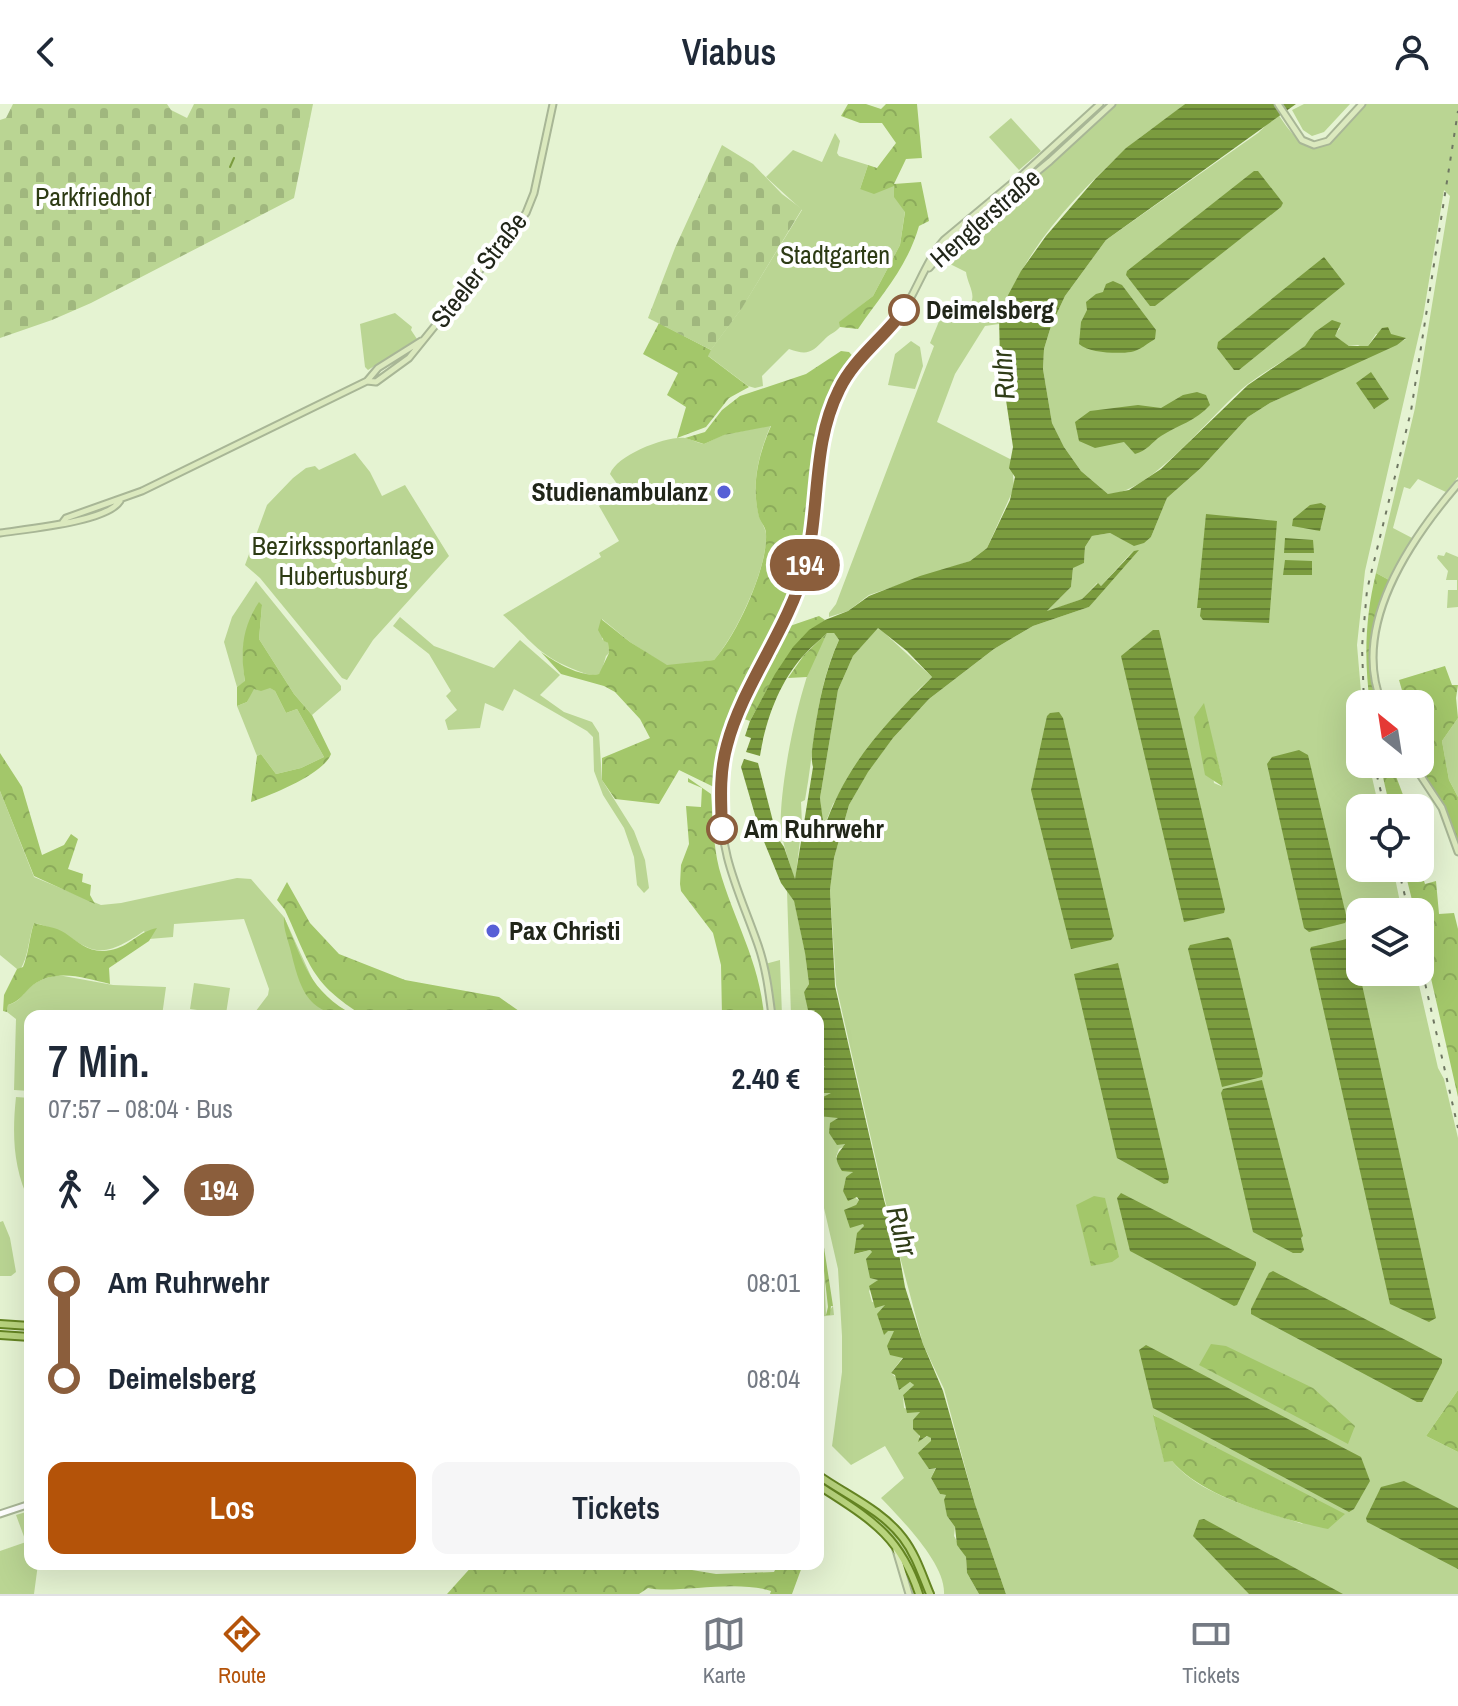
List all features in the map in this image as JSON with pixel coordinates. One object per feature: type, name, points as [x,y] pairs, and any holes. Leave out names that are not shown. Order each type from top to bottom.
[{"type":"main road","name":"Steeler Straße","points":[[367,381],[376,382],[396,370],[417,350],[526,213],[534,193],[553,104]]},
{"type":"main road","name":"Henglerstraße","points":[[926,272],[934,252],[944,240],[1018,179],[1100,104]]},
{"type":"main road","name":"Henglerstraße","points":[[926,272],[950,244],[1050,161],[1112,104]]},
{"type":"main road","points":[[1278,104],[1307,143],[1323,144],[1362,104]]},
{"type":"main road","points":[[771,1010],[764,965],[732,880],[723,846],[722,765],[732,729],[780,630],[804,568],[820,452],[835,399],[861,357],[893,326],[926,272]]},
{"type":"main road","name":"Steeler Straße","points":[[0,533],[68,523],[115,507],[120,501],[367,381],[378,368],[422,341]]},
{"type":"main road","points":[[1377,690],[1376,631],[1383,599],[1432,514],[1458,484]]},
{"type":"main road","points":[[1423,778],[1438,800],[1458,852]]},
{"type":"main road","points":[[0,1324],[24,1326]]},
{"type":"main road","points":[[0,1335],[24,1337]]},
{"type":"main road","points":[[824,1482],[875,1522],[893,1542],[913,1574],[919,1594]]},
{"type":"main road","points":[[824,1487],[870,1508],[901,1535],[912,1551],[930,1594]]},
{"type":"main road","points":[[893,1542],[909,1594]]},
{"type":"street","points":[[0,1514],[24,1506]]},
{"type":"green space","name":"Parkfriedhof","points":[[13,104],[167,104],[171,110],[187,118],[194,104],[313,104],[294,198],[91,303],[0,338],[0,120],[6,118]]},
{"type":"green space","points":[[848,104],[866,104],[881,109],[886,104],[917,104],[922,158],[906,159],[894,184],[921,182],[929,221],[919,226],[908,255],[858,329],[840,327],[839,322],[873,296],[900,245],[905,212],[894,197],[894,186],[874,194],[860,189],[868,165],[877,168],[896,143],[882,123],[860,123],[841,116]]},
{"type":"green space","points":[[1116,104],[1185,104],[1126,149],[1050,229],[1020,275],[999,324],[985,326],[955,374],[937,422],[1012,460],[1014,488],[987,548],[970,561],[869,595],[848,611],[829,617],[934,346],[930,343],[945,307],[965,309],[972,301],[966,272],[938,258]]},
{"type":"green space","points":[[1304,104],[1350,104],[1324,132],[1312,136],[1303,130],[1292,110]]},
{"type":"green space","points":[[1365,104],[1458,104],[1458,477],[1446,492],[1418,479],[1410,489],[1404,487],[1393,528],[1414,539],[1389,580],[1376,573],[1415,408],[1450,196],[1444,190],[1423,317],[1365,571],[1357,645],[1361,690],[1346,690],[1346,778],[1372,778],[1376,794],[1346,794],[1346,882],[1396,882],[1399,898],[1346,898],[1346,986],[1419,986],[1458,1138],[1458,1390],[1426,1436],[1458,1452],[1458,1594],[1006,1594],[975,1504],[944,1389],[923,1344],[885,1200],[836,985],[830,890],[834,858],[849,805],[868,771],[929,699],[994,649],[1033,626],[1089,607],[1133,551],[1101,586],[1097,583],[1082,599],[1046,612],[1071,587],[1073,567],[1084,563],[1085,547],[1092,536],[1110,533],[1134,545],[1151,537],[1167,498],[1202,467],[1248,417],[1270,403],[1406,339],[1376,334],[1363,348],[1349,346],[1334,336],[1340,328],[1318,332],[1300,350],[1248,384],[1162,467],[1125,490],[1108,494],[1081,471],[1052,423],[1043,369],[1044,349],[1065,296],[1106,240],[1258,133],[1278,114],[1303,143],[1313,147],[1332,140]],"holes":[[[1203,704],[1223,782],[1221,786],[1214,783]],[[1154,1415],[1303,1524],[1215,1493],[1198,1484],[1172,1461],[1164,1461]]]},
{"type":"green space","points":[[1011,118],[1041,151],[1019,170],[989,137]]},
{"type":"green space","name":"Stadtgarten","points":[[835,133],[840,141],[839,156],[868,165],[860,189],[894,185],[905,211],[900,245],[873,296],[840,322],[838,329],[809,352],[789,349],[762,376],[763,386],[748,386],[707,355],[741,309],[802,210],[766,177],[793,150],[822,162]]},
{"type":"green space","points":[[722,145],[753,164],[782,194],[802,209],[742,308],[711,350],[648,318],[675,248]]},
{"type":"green space","points":[[395,313],[412,327],[417,339],[368,370],[365,367],[360,324]]},
{"type":"green space","points":[[659,323],[711,350],[708,356],[749,387],[729,398],[706,427],[677,438],[686,407],[667,395],[678,373],[643,354]]},
{"type":"green space","points":[[911,341],[920,347],[923,366],[915,389],[888,385],[895,354]]},
{"type":"green space","points":[[841,351],[849,352],[857,361],[832,408],[820,459],[805,565],[781,629],[819,616],[825,620],[791,653],[750,721],[738,717],[775,641],[731,729],[720,790],[679,770],[659,804],[615,799],[602,780],[602,758],[650,738],[640,719],[615,692],[561,674],[541,652],[576,671],[599,674],[609,653],[608,643],[598,630],[601,619],[667,665],[714,660],[741,618],[762,564],[766,534],[759,517],[756,482],[759,460],[771,426],[724,435],[704,444],[685,438],[705,432],[722,410],[740,396],[806,374]]},
{"type":"green space","points":[[771,425],[759,459],[756,481],[759,516],[766,534],[762,564],[741,618],[714,660],[667,666],[602,619],[602,639],[608,643],[609,653],[601,673],[590,675],[544,654],[503,615],[601,557],[599,553],[619,541],[599,506],[620,488],[610,474],[622,460],[666,440],[685,438],[704,444],[723,435]]},
{"type":"green space","name":"Bezirkssportanlage Hubertusburg","points":[[355,453],[370,472],[382,496],[405,485],[449,556],[373,640],[347,680],[342,678],[260,578],[245,565],[267,505],[293,478],[306,468],[315,466],[319,470]]},
{"type":"green space","points":[[1446,552],[1458,557],[1458,607],[1447,608],[1448,590],[1457,590],[1457,580],[1446,580],[1448,571],[1437,558]]},
{"type":"green space","points":[[1376,573],[1389,580],[1378,609],[1373,641],[1376,690],[1369,690],[1367,671],[1370,606]]},
{"type":"green space","points":[[256,581],[341,686],[341,690],[312,715],[294,694],[259,639],[262,605],[244,641],[245,682],[237,687],[224,642],[232,617]]},
{"type":"green space","points":[[259,602],[262,605],[259,639],[294,694],[312,715],[331,754],[308,776],[251,802],[257,756],[261,754],[276,774],[301,768],[324,757],[297,709],[286,713],[275,691],[270,688],[261,691],[254,689],[247,702],[237,706],[237,687],[245,681],[243,650],[246,630]]},
{"type":"green space","points":[[400,617],[434,646],[494,668],[520,640],[560,675],[540,695],[564,712],[592,722],[599,733],[602,780],[634,831],[645,860],[649,888],[644,893],[637,885],[634,857],[624,828],[603,795],[594,771],[593,737],[514,689],[503,711],[485,703],[480,728],[448,730],[445,720],[457,710],[446,696],[451,691],[429,654],[393,626]]},
{"type":"green space","points":[[878,627],[932,677],[918,690],[833,804],[823,829],[820,798],[838,690],[853,656]]},
{"type":"green space","points":[[827,633],[834,633],[839,640],[825,679],[805,800],[801,802],[802,824],[795,882],[781,829],[783,786],[801,698],[809,671]]},
{"type":"green space","points":[[827,633],[807,677],[788,678],[804,655]]},
{"type":"green space","points":[[1445,666],[1452,685],[1458,685],[1458,718],[1442,741],[1449,780],[1458,797],[1458,850],[1446,816],[1423,778],[1434,778],[1434,690],[1402,690],[1399,680]]},
{"type":"green space","points":[[269,687],[275,691],[286,713],[297,709],[324,757],[301,768],[276,774],[261,754],[257,756],[237,706],[247,702],[253,689]]},
{"type":"green space","points":[[1204,703],[1222,786],[1205,775],[1194,717]]},
{"type":"green space","points":[[1458,718],[1458,797],[1449,780],[1442,741]]},
{"type":"green space","points":[[0,753],[22,787],[42,855],[64,845],[71,834],[78,839],[68,869],[83,874],[82,882],[91,885],[90,895],[95,904],[34,876],[0,791]]},
{"type":"green space","points":[[688,778],[711,794],[719,868],[752,959],[763,1010],[722,1010],[721,965],[713,933],[681,891],[681,865],[689,844],[686,806],[701,807],[702,788],[688,782]]},
{"type":"green space","points":[[1383,778],[1397,778],[1403,794],[1387,794]]},
{"type":"green space","points":[[0,791],[34,877],[101,905],[237,878],[251,879],[284,917],[315,985],[330,1002],[345,1010],[257,1010],[269,989],[244,919],[174,924],[173,937],[149,939],[144,931],[124,943],[97,950],[34,923],[20,970],[0,955]]},
{"type":"green space","points":[[1436,881],[1439,914],[1454,913],[1458,929],[1458,1097],[1433,986],[1434,898],[1412,898],[1408,882],[1425,884]]},
{"type":"green space","points":[[287,882],[310,923],[339,954],[405,980],[499,997],[517,1010],[355,1010],[332,993],[314,971],[285,910],[277,900]]},
{"type":"green space","points":[[787,891],[794,900],[805,952],[809,984],[804,992],[815,1010],[791,1010]]},
{"type":"green space","points":[[284,917],[309,974],[327,996],[345,1010],[324,1010],[308,997],[297,976]]},
{"type":"green space","points":[[34,923],[61,931],[91,949],[104,951],[129,943],[157,928],[149,941],[109,968],[110,984],[81,977],[52,977],[33,985],[8,1005],[7,1012],[3,1011],[4,995],[17,969],[23,967]]},
{"type":"green space","points":[[780,960],[782,1010],[771,1010],[765,964]]},
{"type":"green space","points":[[58,975],[113,985],[166,987],[163,1010],[24,1010],[24,1091],[14,1090],[16,1019],[7,1012],[8,1005],[46,978]]},
{"type":"green space","points":[[194,983],[230,988],[227,1010],[190,1009]]},
{"type":"green space","points":[[832,1092],[845,1146],[839,1149],[836,1157],[853,1173],[846,1177],[843,1191],[859,1200],[856,1205],[864,1226],[855,1254],[872,1252],[878,1280],[869,1291],[872,1302],[885,1305],[888,1331],[894,1330],[903,1357],[891,1373],[905,1385],[910,1382],[914,1385],[903,1395],[904,1408],[920,1411],[919,1441],[928,1436],[931,1438],[936,1467],[931,1478],[940,1494],[946,1495],[947,1516],[955,1527],[954,1536],[966,1557],[967,1573],[979,1594],[944,1594],[943,1582],[930,1556],[881,1498],[904,1478],[885,1446],[851,1465],[832,1446],[842,1372],[838,1269],[824,1208],[824,1093]]},
{"type":"green space","points":[[16,1097],[24,1098],[24,1190],[15,1151]]},
{"type":"green space","points":[[1094,1196],[1105,1198],[1119,1257],[1112,1262],[1091,1266],[1076,1205]]},
{"type":"green space","points":[[3,1221],[10,1238],[16,1272],[11,1276],[0,1276],[0,1222]]},
{"type":"green space","points":[[824,1247],[833,1306],[830,1315],[826,1315]]},
{"type":"green space","points":[[824,1271],[826,1315],[833,1306],[834,1315],[824,1316]]},
{"type":"green space","points":[[1211,1344],[1226,1346],[1313,1388],[1355,1426],[1348,1444],[1199,1365]]},
{"type":"green space","points":[[1458,1390],[1458,1452],[1426,1436]]},
{"type":"green space","points":[[1153,1415],[1345,1514],[1328,1529],[1267,1513],[1203,1486],[1172,1461],[1164,1462]]},
{"type":"green space","points":[[824,1485],[894,1530],[911,1553],[928,1594],[921,1594],[899,1544],[876,1520]]},
{"type":"green space","points":[[24,1513],[24,1537],[16,1515]]},
{"type":"green space","points":[[24,1543],[24,1570],[37,1570],[34,1594],[0,1594],[0,1551]]},
{"type":"green space","points":[[469,1570],[692,1570],[716,1574],[801,1570],[792,1594],[770,1594],[771,1591],[756,1588],[723,1586],[648,1588],[639,1594],[447,1594]]},
{"type":"water","name":"Ruhr","points":[[1185,104],[1296,104],[1106,240],[1065,296],[1044,349],[1043,369],[1052,423],[1081,471],[1108,494],[1129,490],[1161,469],[1248,385],[1305,346],[1315,332],[1332,320],[1341,323],[1335,336],[1349,346],[1368,346],[1382,328],[1388,327],[1391,334],[1406,338],[1397,345],[1270,403],[1248,417],[1202,467],[1167,498],[1151,537],[1144,543],[1134,546],[1110,533],[1092,536],[1085,547],[1084,563],[1073,568],[1071,587],[1047,611],[1082,599],[1098,583],[1101,586],[1134,551],[1139,550],[1089,607],[1033,626],[994,649],[929,699],[893,738],[849,805],[834,858],[830,890],[835,986],[905,1287],[923,1344],[943,1391],[975,1504],[1006,1594],[979,1594],[967,1573],[966,1557],[957,1545],[955,1527],[947,1516],[946,1495],[940,1494],[931,1478],[936,1468],[929,1469],[918,1453],[931,1438],[927,1436],[918,1442],[920,1436],[913,1429],[913,1420],[920,1412],[907,1413],[903,1395],[914,1385],[910,1382],[899,1390],[895,1375],[891,1373],[903,1358],[890,1355],[887,1346],[894,1331],[884,1335],[877,1314],[885,1305],[875,1308],[869,1286],[878,1280],[870,1278],[866,1259],[872,1252],[854,1254],[857,1233],[864,1226],[850,1228],[844,1210],[856,1205],[859,1200],[857,1197],[848,1201],[843,1191],[846,1177],[853,1172],[842,1171],[837,1158],[845,1144],[837,1145],[829,1133],[830,1123],[838,1118],[824,1117],[824,1096],[831,1093],[824,1093],[824,1010],[808,1010],[804,992],[809,984],[794,901],[781,883],[760,832],[741,767],[744,759],[758,763],[777,837],[784,847],[795,879],[813,767],[818,710],[839,640],[834,633],[827,633],[809,649],[787,677],[765,730],[760,756],[746,752],[751,738],[745,736],[750,721],[775,674],[809,630],[848,611],[869,596],[970,561],[987,548],[1010,500],[1015,477],[1009,468],[1013,447],[1000,360],[999,316],[1021,271],[1046,236],[1126,148]],"holes":[[[878,628],[907,651],[932,677],[883,729],[855,765],[824,829],[820,798],[838,690],[853,656]]]},
{"type":"water","points":[[1254,171],[1258,171],[1283,203],[1281,207],[1155,306],[1150,306],[1126,275],[1127,271]]},
{"type":"water","points":[[1324,257],[1345,284],[1239,370],[1234,370],[1217,348],[1218,342]]},
{"type":"water","points":[[1113,281],[1122,285],[1156,330],[1155,339],[1140,349],[1104,352],[1079,344],[1086,302],[1103,292],[1106,284]]},
{"type":"water","points":[[1371,372],[1389,399],[1374,409],[1356,383]]},
{"type":"water","points":[[1197,392],[1206,395],[1210,405],[1139,453],[1135,454],[1124,442],[1095,448],[1079,441],[1075,422],[1090,411],[1138,405],[1161,408],[1183,395]]},
{"type":"water","points":[[1321,503],[1326,506],[1320,531],[1292,526],[1293,519],[1310,505]]},
{"type":"water","points":[[1206,514],[1277,521],[1269,623],[1203,620],[1200,616],[1201,608],[1197,608]]},
{"type":"water","points":[[1285,538],[1313,540],[1314,553],[1284,553]]},
{"type":"water","points":[[1285,560],[1312,561],[1312,575],[1283,575]]},
{"type":"water","points":[[1153,630],[1159,630],[1225,909],[1224,913],[1184,922],[1121,656]]},
{"type":"water","points":[[1059,712],[1063,718],[1114,936],[1111,940],[1071,949],[1031,790],[1047,716]]},
{"type":"water","points":[[1299,750],[1308,755],[1346,915],[1345,923],[1309,932],[1304,928],[1267,764],[1272,757]]},
{"type":"water","points":[[1228,937],[1263,1073],[1262,1077],[1222,1087],[1188,949],[1190,945]]},
{"type":"water","points":[[1346,939],[1346,986],[1362,986],[1436,1318],[1429,1322],[1390,1304],[1311,947]]},
{"type":"water","points":[[1118,963],[1169,1177],[1168,1183],[1164,1184],[1117,1158],[1074,974]]},
{"type":"water","points":[[1262,1080],[1303,1236],[1304,1250],[1301,1253],[1293,1253],[1253,1232],[1221,1093],[1223,1089]]},
{"type":"water","points":[[1121,1193],[1256,1262],[1237,1305],[1130,1251],[1117,1198]]},
{"type":"water","points":[[1273,1271],[1442,1359],[1422,1402],[1251,1314],[1269,1273]]},
{"type":"water","points":[[1146,1345],[1361,1457],[1370,1481],[1354,1509],[1349,1512],[1153,1408],[1139,1350]]},
{"type":"water","points":[[1404,1481],[1458,1508],[1458,1569],[1367,1522],[1366,1518],[1381,1487]]},
{"type":"water","points":[[1204,1519],[1343,1594],[1249,1594],[1193,1536],[1199,1520]]},
{"type":"waterway","points":[[230,167],[234,158]]},
{"type":"railway","points":[[1364,690],[1362,647],[1367,590],[1411,411],[1458,111]]},
{"type":"railway","points":[[1378,778],[1382,794]]},
{"type":"railway","points":[[1402,882],[1406,898]]},
{"type":"railway","points":[[1426,986],[1458,1128]]},
{"type":"bus line","name":"194","points":[[722,829],[720,790],[727,744],[798,589],[809,548],[820,452],[831,409],[848,374],[904,310]]},
{"type":"place","name":"Deimelsberg","points":[[904,310]]},
{"type":"place","name":"Studienambulanz","points":[[724,492]]},
{"type":"place","name":"Am Ruhrwehr","points":[[722,829]]},
{"type":"place","name":"Pax Christi","points":[[493,931]]}]
